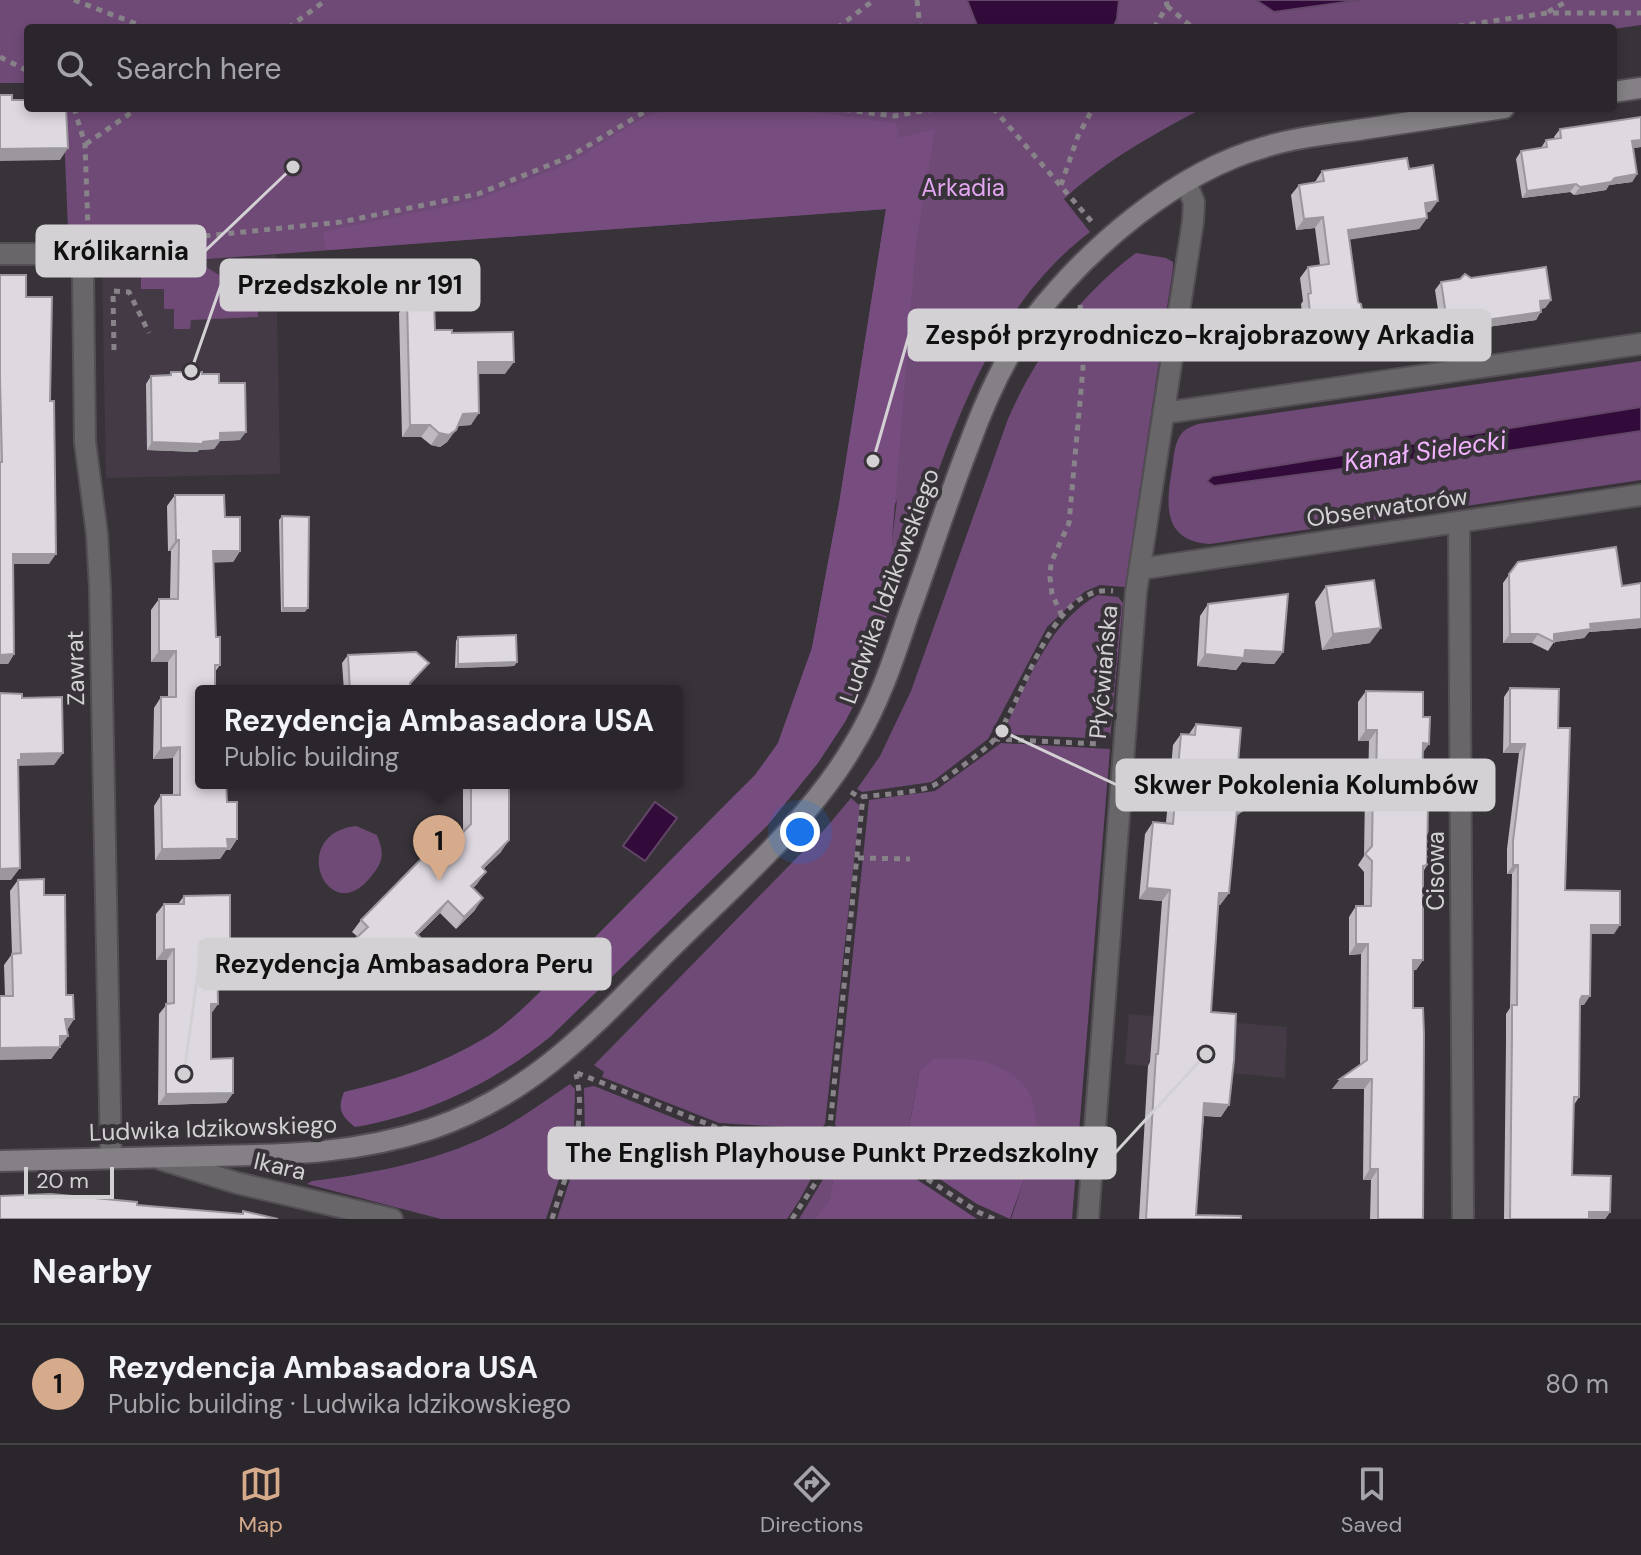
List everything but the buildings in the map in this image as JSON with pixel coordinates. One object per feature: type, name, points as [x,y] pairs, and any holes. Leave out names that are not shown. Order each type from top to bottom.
[{"type":"street","points":[[1617,91],[1641,88]]},
{"type":"street","name":"Ludwika Idzikowskiego","points":[[0,1161],[313,1154],[365,1147],[446,1124],[539,1073],[582,1038],[800,818],[855,745],[885,685],[969,444],[1006,361],[1032,321],[1107,239],[1186,183],[1229,160],[1263,147],[1477,112]]},
{"type":"street","name":"Płyćwiańska","points":[[1088,1219],[1122,744],[1140,569],[1193,221],[1194,202],[1186,183]]},
{"type":"street","name":"Zawrat","points":[[0,254],[68,254],[77,257],[83,277],[85,442],[97,534],[100,588],[111,1158]]},
{"type":"street","points":[[1164,413],[1641,344]]},
{"type":"street","name":"Obserwatorów","points":[[1140,569],[1641,495]]},
{"type":"street","name":"Cisowa","points":[[1459,522],[1463,1219]]},
{"type":"street","name":"Ikara","points":[[157,1158],[237,1183],[392,1219]]},
{"type":"path","points":[[74,0],[137,24]]},
{"type":"path","points":[[293,24],[326,0]]},
{"type":"path","points":[[842,24],[874,0]]},
{"type":"path","points":[[917,0],[920,24]]},
{"type":"path","points":[[1547,13],[1569,0]]},
{"type":"path","points":[[1156,24],[1166,3],[1189,24]]},
{"type":"path","points":[[1473,24],[1547,13],[1641,13]]},
{"type":"path","points":[[0,57],[24,69]]},
{"type":"path","points":[[75,112],[85,144],[88,229]]},
{"type":"path","points":[[85,144],[132,112]]},
{"type":"path","points":[[97,247],[341,222],[478,194],[569,157],[644,112]]},
{"type":"path","points":[[864,112],[894,116],[916,112]]},
{"type":"path","points":[[997,112],[1096,226]]},
{"type":"path","points":[[1061,185],[1078,136],[1091,112]]},
{"type":"path","points":[[114,350],[113,291],[129,292],[149,333]]},
{"type":"path","points":[[1062,616],[1052,594],[1050,577],[1051,563],[1069,523],[1083,368],[1080,298]]},
{"type":"path","points":[[854,794],[863,796],[933,786],[994,739],[1053,627],[1062,616],[1094,592],[1100,589],[1114,591]]},
{"type":"path","points":[[994,739],[1110,744]]},
{"type":"path","points":[[792,1219],[818,1179],[829,1136],[863,796]]},
{"type":"path","points":[[858,858],[910,859]]},
{"type":"path","points":[[552,1219],[580,1132],[580,1088],[576,1073],[718,1128],[829,1136],[871,1143],[978,1212],[994,1219]]},
{"type":"shaded area","points":[[659,112],[812,112],[896,123],[899,138],[935,129],[916,242],[892,540],[899,583],[858,697],[845,722],[818,763],[767,826],[550,1037],[528,1054],[458,1095],[408,1114],[355,1127],[342,1112],[344,1092],[434,1064],[485,1038],[508,1021],[755,775],[778,743],[812,648],[839,504],[886,209],[326,250],[323,232],[477,200],[570,163],[645,117]]},
{"type":"shaded area","points":[[276,255],[280,474],[106,478],[102,267]]},
{"type":"shaded area","points":[[1129,1014],[1287,1027],[1285,1078],[1125,1064]]},
{"type":"shaded area","points":[[935,1058],[985,1062],[1011,1074],[1027,1089],[1034,1108],[1036,1128],[1026,1174],[1010,1219],[977,1204],[904,1155],[919,1072]]},
{"type":"shaded area","points":[[840,1146],[872,1150],[977,1219],[815,1219],[829,1201]]},
{"type":"green space","points":[[0,0],[1641,0],[1641,25],[1617,28],[1617,24],[24,24],[24,83],[0,83]]},
{"type":"green space","name":"Arkadia","points":[[63,112],[1196,112],[1113,160],[1064,199],[1090,232],[1052,266],[1020,305],[993,348],[950,440],[899,583],[892,540],[897,500],[778,743],[812,648],[839,504],[886,209],[102,267],[98,229],[68,230]]},
{"type":"green space","points":[[1136,253],[1166,258],[1173,262],[1173,268],[1125,587],[1100,585],[1084,592],[1047,627],[988,739],[932,782],[862,792],[857,789],[880,756],[911,691],[1019,395],[1046,349],[1078,307]]},
{"type":"green space","points":[[203,265],[227,280],[243,280],[257,273],[258,317],[191,320],[190,329],[174,329],[174,309],[164,309],[164,289],[141,289],[141,272],[172,274]]},
{"type":"green space","points":[[1641,361],[1641,480],[1210,544],[1183,536],[1171,518],[1169,495],[1176,445],[1184,431],[1198,424]]},
{"type":"green space","points":[[1098,595],[1118,597],[1123,603],[1110,739],[1002,734],[1052,638],[1065,621]]},
{"type":"green space","points":[[1001,743],[1110,749],[1072,1219],[1011,1219],[1037,1139],[919,1072],[904,1155],[873,1134],[840,1130],[835,1125],[869,800],[935,791]]},
{"type":"green space","points":[[851,798],[860,806],[825,1124],[821,1129],[719,1123],[602,1077],[604,1072],[594,1065],[825,829]]},
{"type":"green space","points":[[356,826],[377,835],[381,858],[369,879],[354,891],[340,893],[328,886],[321,874],[319,859],[323,845],[335,833]]},
{"type":"green space","points":[[570,1084],[575,1089],[574,1133],[546,1219],[441,1219],[307,1184],[410,1164],[457,1149],[503,1128]]},
{"type":"green space","points":[[594,1086],[714,1134],[820,1141],[823,1145],[817,1165],[787,1219],[557,1219],[585,1134],[584,1088]]},
{"type":"green space","points":[[840,1142],[868,1144],[872,1150],[840,1146],[829,1202],[815,1219],[799,1219],[822,1181],[834,1147]]},
{"type":"water","points":[[967,0],[1119,0],[1115,24],[976,24]]},
{"type":"water","points":[[1256,0],[1360,0],[1274,12]]},
{"type":"water","name":"Kanał Sielecki","points":[[1641,407],[1641,431],[1475,456],[1462,453],[1214,486],[1207,481],[1212,476]]},
{"type":"water","points":[[655,802],[677,818],[645,861],[623,846]]},
{"type":"place","name":"Królikarnia","points":[[293,167]]},
{"type":"place","name":"Przedszkole nr 191","points":[[191,371]]},
{"type":"place","name":"Zespół przyrodniczo-krajobrazowy Arkadia","points":[[873,461]]},
{"type":"place","name":"Skwer Pokolenia Kolumbów","points":[[1002,731]]},
{"type":"place","name":"Rezydencja Ambasadora USA","points":[[439,881]]},
{"type":"place","name":"The English Playhouse Punkt Przedszkolny","points":[[1206,1054]]},
{"type":"place","name":"Rezydencja Ambasadora Peru","points":[[184,1074]]}]
